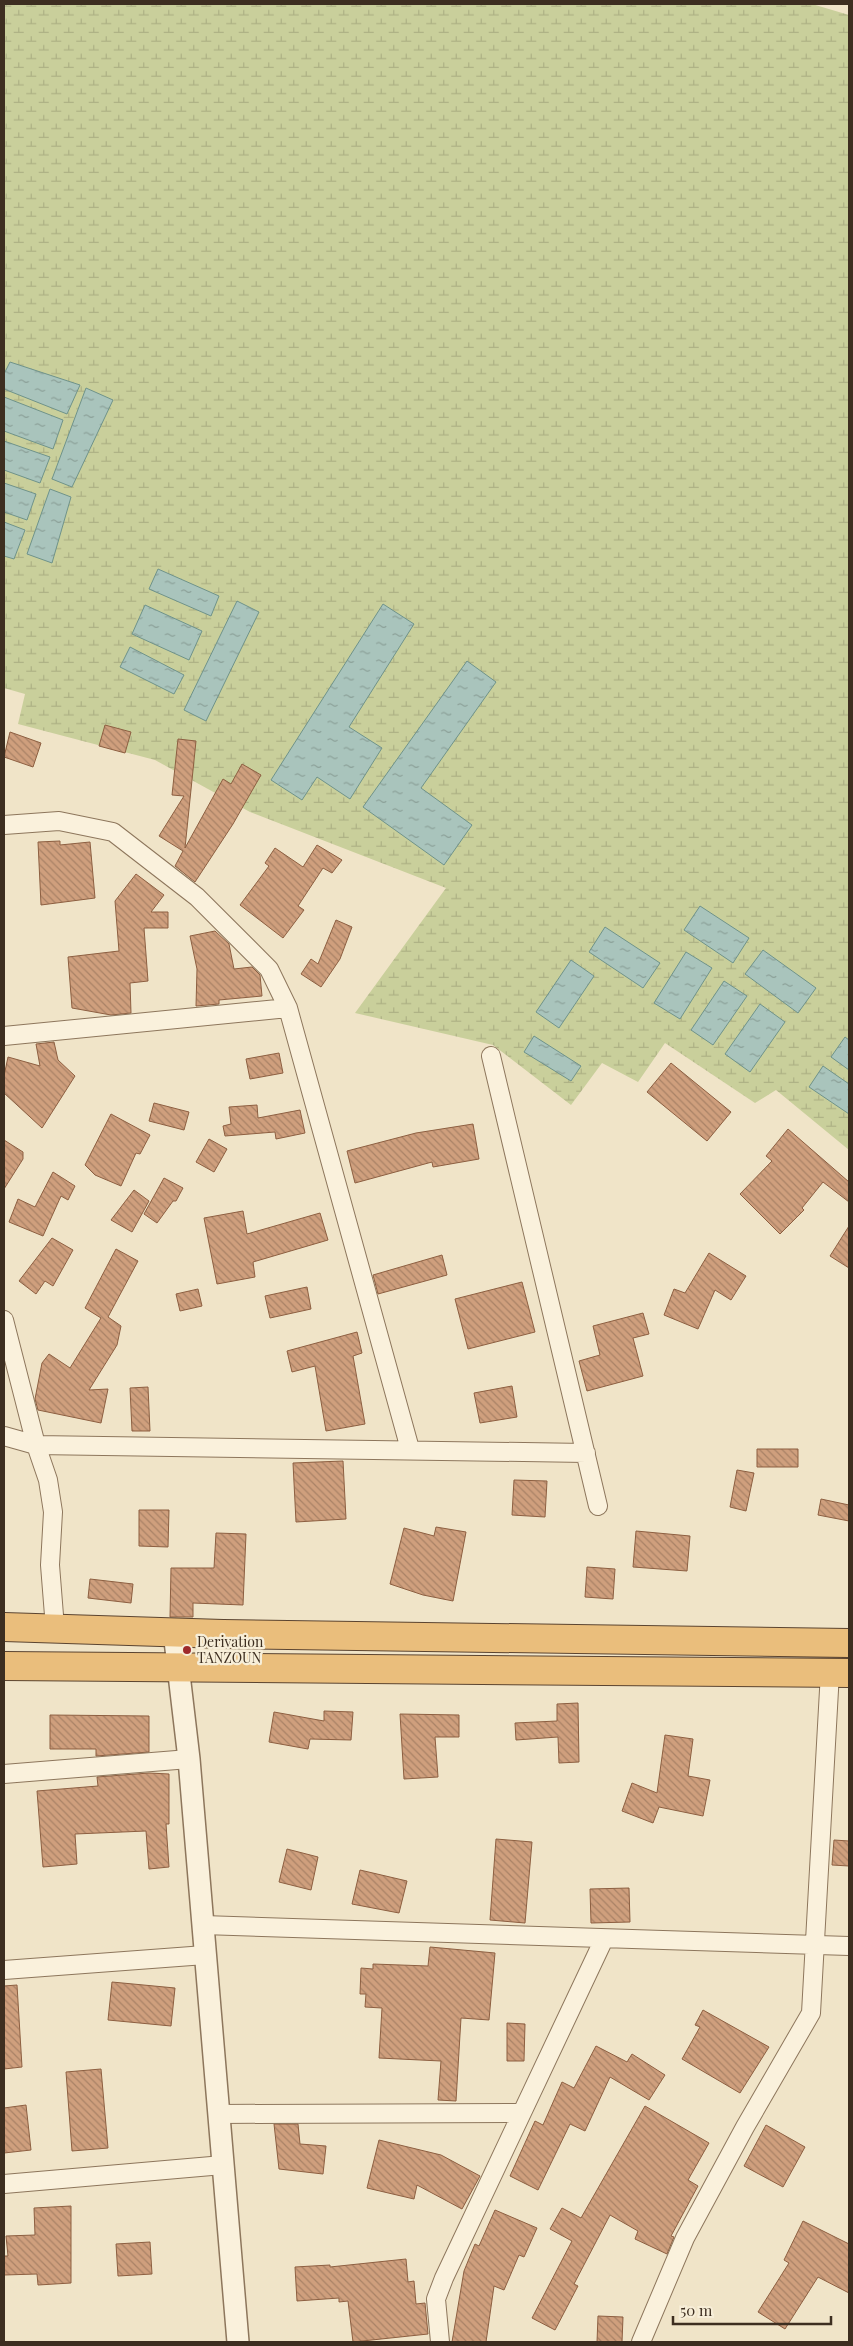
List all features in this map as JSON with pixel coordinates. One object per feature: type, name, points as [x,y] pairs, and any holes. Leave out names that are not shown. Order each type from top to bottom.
[{"type":"highway","points":[[4,1627],[174,1632],[849,1643]]},
{"type":"highway","points":[[4,1666],[840,1673]]},
{"type":"street","points":[[4,825],[58,821],[113,832],[197,897],[269,969],[288,1008],[410,1450]]},
{"type":"street","points":[[4,1036],[288,1008]]},
{"type":"street","points":[[491,1056],[598,1506]]},
{"type":"street","points":[[4,1320],[36,1445],[48,1480],[53,1512],[50,1566],[55,1628]]},
{"type":"street","points":[[4,1436],[36,1445],[586,1452]]},
{"type":"street","points":[[174,1632],[189,1759],[238,2342]]},
{"type":"street","points":[[641,2342],[685,2238],[744,2126],[811,2013],[815,1945],[840,1673]]},
{"type":"street","points":[[4,1774],[189,1759]]},
{"type":"street","points":[[203,1925],[849,1946]]},
{"type":"street","points":[[440,2342],[436,2299],[520,2113],[604,1939]]},
{"type":"street","points":[[4,1970],[205,1955]]},
{"type":"street","points":[[218,2114],[520,2113]]},
{"type":"street","points":[[4,2184],[223,2165]]},
{"type":"green space","points":[[4,4],[812,4],[849,15],[849,1150],[776,1090],[755,1103],[665,1043],[638,1082],[602,1063],[571,1105],[493,1045],[355,1013],[446,888],[250,812],[155,760],[18,724],[25,694],[4,688]]},
{"type":"water","points":[[10,362],[80,385],[67,414],[4,389],[4,374]]},
{"type":"water","points":[[86,388],[113,400],[72,487],[52,479]]},
{"type":"water","points":[[4,397],[63,420],[53,449],[4,431]]},
{"type":"water","points":[[4,441],[50,457],[40,483],[4,470]]},
{"type":"water","points":[[4,483],[36,494],[27,520],[4,512]]},
{"type":"water","points":[[50,489],[71,497],[52,563],[27,554]]},
{"type":"water","points":[[4,522],[25,530],[14,559],[4,556]]},
{"type":"water","points":[[158,569],[219,596],[211,616],[149,589]]},
{"type":"water","points":[[237,601],[259,612],[206,721],[184,710]]},
{"type":"water","points":[[383,604],[414,624],[349,727],[382,748],[350,799],[317,777],[302,800],[271,780]]},
{"type":"water","points":[[145,605],[202,631],[189,660],[132,634]]},
{"type":"water","points":[[130,647],[184,675],[174,694],[120,667]]},
{"type":"water","points":[[467,661],[496,682],[421,788],[472,825],[444,865],[363,807]]},
{"type":"water","points":[[700,906],[749,938],[733,963],[684,930]]},
{"type":"water","points":[[605,927],[660,963],[643,988],[589,952]]},
{"type":"water","points":[[763,950],[816,988],[798,1013],[745,974]]},
{"type":"water","points":[[686,952],[712,968],[680,1019],[654,1003]]},
{"type":"water","points":[[571,960],[594,976],[559,1028],[536,1012]]},
{"type":"water","points":[[724,981],[747,996],[713,1045],[691,1030]]},
{"type":"water","points":[[760,1004],[785,1022],[750,1072],[725,1054]]},
{"type":"water","points":[[534,1036],[581,1066],[571,1081],[524,1052]]},
{"type":"water","points":[[845,1037],[849,1040],[849,1070],[831,1057]]},
{"type":"water","points":[[823,1066],[849,1084],[849,1114],[809,1087]]},
{"type":"building","points":[[105,725],[131,732],[125,753],[99,746]]},
{"type":"building","points":[[10,732],[41,743],[33,767],[4,757]]},
{"type":"building","points":[[178,739],[196,741],[185,848],[223,779],[231,784],[242,764],[261,775],[233,824],[195,882],[175,866],[183,851],[159,836],[184,796],[172,795]]},
{"type":"building","points":[[60,841],[60,845],[90,842],[95,898],[41,905],[38,842]]},
{"type":"building","points":[[317,845],[342,860],[332,873],[323,868],[298,906],[304,910],[283,938],[240,905],[269,866],[265,863],[275,848],[303,867]]},
{"type":"building","points":[[136,874],[164,895],[151,912],[168,912],[168,928],[144,928],[148,981],[130,983],[131,1013],[111,1015],[72,1008],[68,957],[119,951],[115,901]]},
{"type":"building","points":[[336,920],[352,927],[340,959],[321,987],[301,974],[311,959],[318,964]]},
{"type":"building","points":[[215,931],[229,944],[234,969],[252,967],[260,975],[262,996],[219,1000],[219,1004],[196,1006],[197,969],[190,936]]},
{"type":"building","points":[[54,1042],[58,1060],[75,1076],[42,1128],[4,1093],[4,1076],[8,1057],[40,1066],[36,1044]]},
{"type":"building","points":[[279,1053],[283,1073],[250,1079],[246,1059]]},
{"type":"building","points":[[671,1063],[731,1112],[707,1141],[647,1092]]},
{"type":"building","points":[[154,1103],[189,1112],[184,1130],[149,1121]]},
{"type":"building","points":[[257,1105],[258,1118],[300,1110],[305,1133],[276,1139],[275,1132],[225,1136],[223,1126],[231,1124],[229,1107]]},
{"type":"building","points":[[111,1114],[150,1135],[140,1154],[136,1153],[121,1186],[95,1175],[85,1165]]},
{"type":"building","points":[[473,1124],[479,1159],[433,1167],[432,1162],[355,1183],[347,1151],[416,1133]]},
{"type":"building","points":[[788,1129],[849,1182],[849,1202],[823,1182],[802,1208],[804,1210],[780,1234],[740,1194],[772,1161],[766,1156]]},
{"type":"building","points":[[209,1139],[227,1149],[214,1172],[196,1162]]},
{"type":"building","points":[[4,1140],[23,1152],[23,1159],[4,1189]]},
{"type":"building","points":[[53,1172],[75,1186],[68,1200],[61,1196],[43,1236],[9,1222],[18,1199],[35,1207]]},
{"type":"building","points":[[164,1178],[183,1188],[176,1201],[173,1201],[157,1223],[144,1214]]},
{"type":"building","points":[[134,1190],[149,1201],[132,1232],[111,1220]]},
{"type":"building","points":[[243,1211],[247,1234],[320,1213],[328,1240],[253,1262],[255,1277],[217,1284],[204,1218]]},
{"type":"building","points":[[849,1226],[849,1268],[830,1256]]},
{"type":"building","points":[[52,1238],[73,1250],[53,1286],[45,1281],[36,1294],[19,1281]]},
{"type":"building","points":[[116,1249],[138,1261],[108,1317],[121,1326],[117,1345],[89,1390],[108,1389],[101,1423],[38,1410],[35,1399],[42,1363],[49,1354],[70,1368],[101,1318],[85,1308]]},
{"type":"building","points":[[709,1253],[746,1276],[731,1300],[715,1290],[698,1329],[664,1315],[674,1289],[685,1293]]},
{"type":"building","points":[[442,1255],[447,1275],[378,1294],[373,1275]]},
{"type":"building","points":[[522,1282],[535,1332],[468,1349],[455,1299]]},
{"type":"building","points":[[307,1287],[311,1309],[270,1318],[265,1296]]},
{"type":"building","points":[[198,1289],[202,1306],[180,1311],[176,1294]]},
{"type":"building","points":[[643,1313],[649,1334],[633,1338],[643,1376],[587,1391],[579,1361],[600,1355],[593,1326]]},
{"type":"building","points":[[357,1332],[362,1353],[353,1356],[365,1424],[326,1431],[315,1366],[292,1372],[287,1351]]},
{"type":"building","points":[[512,1386],[517,1417],[480,1423],[474,1393]]},
{"type":"building","points":[[148,1387],[150,1431],[132,1431],[130,1388]]},
{"type":"building","points":[[757,1449],[798,1449],[798,1467],[757,1467]]},
{"type":"building","points":[[343,1461],[346,1519],[296,1522],[293,1463]]},
{"type":"building","points":[[737,1470],[754,1473],[746,1511],[730,1507]]},
{"type":"building","points":[[514,1480],[547,1481],[545,1517],[512,1515]]},
{"type":"building","points":[[821,1499],[849,1505],[849,1521],[818,1515]]},
{"type":"building","points":[[139,1510],[169,1510],[168,1547],[139,1546]]},
{"type":"building","points":[[436,1527],[466,1532],[453,1601],[423,1595],[390,1584],[404,1528],[434,1536]]},
{"type":"building","points":[[636,1531],[690,1536],[687,1571],[633,1567]]},
{"type":"building","points":[[216,1533],[246,1534],[243,1605],[193,1603],[193,1617],[170,1617],[171,1568],[214,1568]]},
{"type":"building","points":[[587,1567],[615,1569],[613,1599],[585,1597]]},
{"type":"building","points":[[90,1579],[133,1584],[131,1603],[88,1598]]},
{"type":"building","points":[[578,1703],[579,1762],[559,1763],[558,1737],[516,1740],[515,1723],[557,1721],[557,1704]]},
{"type":"building","points":[[324,1711],[353,1712],[351,1740],[310,1739],[308,1749],[269,1742],[274,1712],[324,1721]]},
{"type":"building","points":[[400,1714],[459,1715],[459,1737],[435,1737],[438,1777],[404,1779]]},
{"type":"building","points":[[50,1715],[149,1716],[149,1752],[96,1756],[96,1749],[50,1749]]},
{"type":"building","points":[[665,1735],[693,1739],[688,1776],[710,1780],[703,1816],[659,1807],[653,1823],[622,1811],[632,1783],[657,1793]]},
{"type":"building","points":[[149,1773],[169,1774],[169,1824],[166,1824],[169,1867],[149,1869],[146,1831],[75,1834],[77,1864],[43,1867],[37,1791],[98,1786],[97,1777]]},
{"type":"building","points":[[496,1839],[532,1842],[525,1923],[490,1920]]},
{"type":"building","points":[[834,1840],[849,1841],[849,1866],[832,1865]]},
{"type":"building","points":[[287,1849],[318,1857],[311,1890],[279,1882]]},
{"type":"building","points":[[360,1870],[407,1881],[399,1913],[352,1904]]},
{"type":"building","points":[[629,1888],[630,1922],[591,1923],[590,1889]]},
{"type":"building","points":[[430,1947],[495,1953],[489,2020],[461,2018],[456,2101],[438,2100],[441,2061],[379,2058],[382,2008],[365,2007],[366,1994],[360,1994],[361,1968],[373,1969],[373,1964],[428,1966]]},
{"type":"building","points":[[112,1982],[175,1988],[171,2026],[108,2020]]},
{"type":"building","points":[[17,1985],[22,2067],[4,2069],[4,1986]]},
{"type":"building","points":[[703,2010],[769,2047],[740,2093],[682,2059],[700,2027],[695,2025]]},
{"type":"building","points":[[507,2023],[525,2024],[524,2061],[507,2061]]},
{"type":"building","points":[[596,2046],[627,2062],[632,2054],[665,2075],[649,2100],[610,2077],[585,2131],[570,2124],[538,2190],[510,2176],[535,2121],[543,2125],[562,2082],[574,2088]]},
{"type":"building","points":[[101,2069],[108,2148],[72,2151],[66,2072]]},
{"type":"building","points":[[26,2105],[31,2150],[4,2153],[4,2108]]},
{"type":"building","points":[[645,2106],[709,2143],[688,2180],[698,2186],[671,2236],[674,2237],[667,2254],[635,2239],[638,2231],[610,2215],[574,2284],[578,2286],[555,2330],[532,2318],[572,2241],[550,2229],[562,2208],[581,2218]]},
{"type":"building","points":[[274,2124],[298,2124],[300,2144],[326,2146],[323,2174],[279,2169]]},
{"type":"building","points":[[766,2125],[805,2147],[783,2187],[744,2166]]},
{"type":"building","points":[[379,2140],[441,2155],[480,2176],[462,2209],[417,2185],[414,2199],[367,2188]]},
{"type":"building","points":[[71,2206],[71,2283],[38,2285],[37,2274],[4,2275],[4,2256],[8,2256],[6,2236],[35,2235],[34,2208]]},
{"type":"building","points":[[495,2210],[537,2228],[524,2257],[519,2255],[504,2290],[494,2286],[486,2342],[452,2342],[464,2271],[475,2244],[479,2246]]},
{"type":"building","points":[[803,2221],[849,2244],[849,2293],[818,2277],[785,2329],[758,2312],[789,2263],[784,2260]]},
{"type":"building","points":[[150,2242],[152,2274],[118,2276],[116,2244]]},
{"type":"building","points":[[406,2259],[408,2282],[414,2281],[416,2304],[425,2303],[428,2334],[353,2342],[348,2301],[339,2302],[339,2298],[297,2301],[295,2267],[330,2265],[330,2267]]},
{"type":"building","points":[[598,2316],[623,2317],[622,2342],[597,2342]]},
{"type":"place","name":"Derivation TANZOUN","points":[[187,1650]]}]
